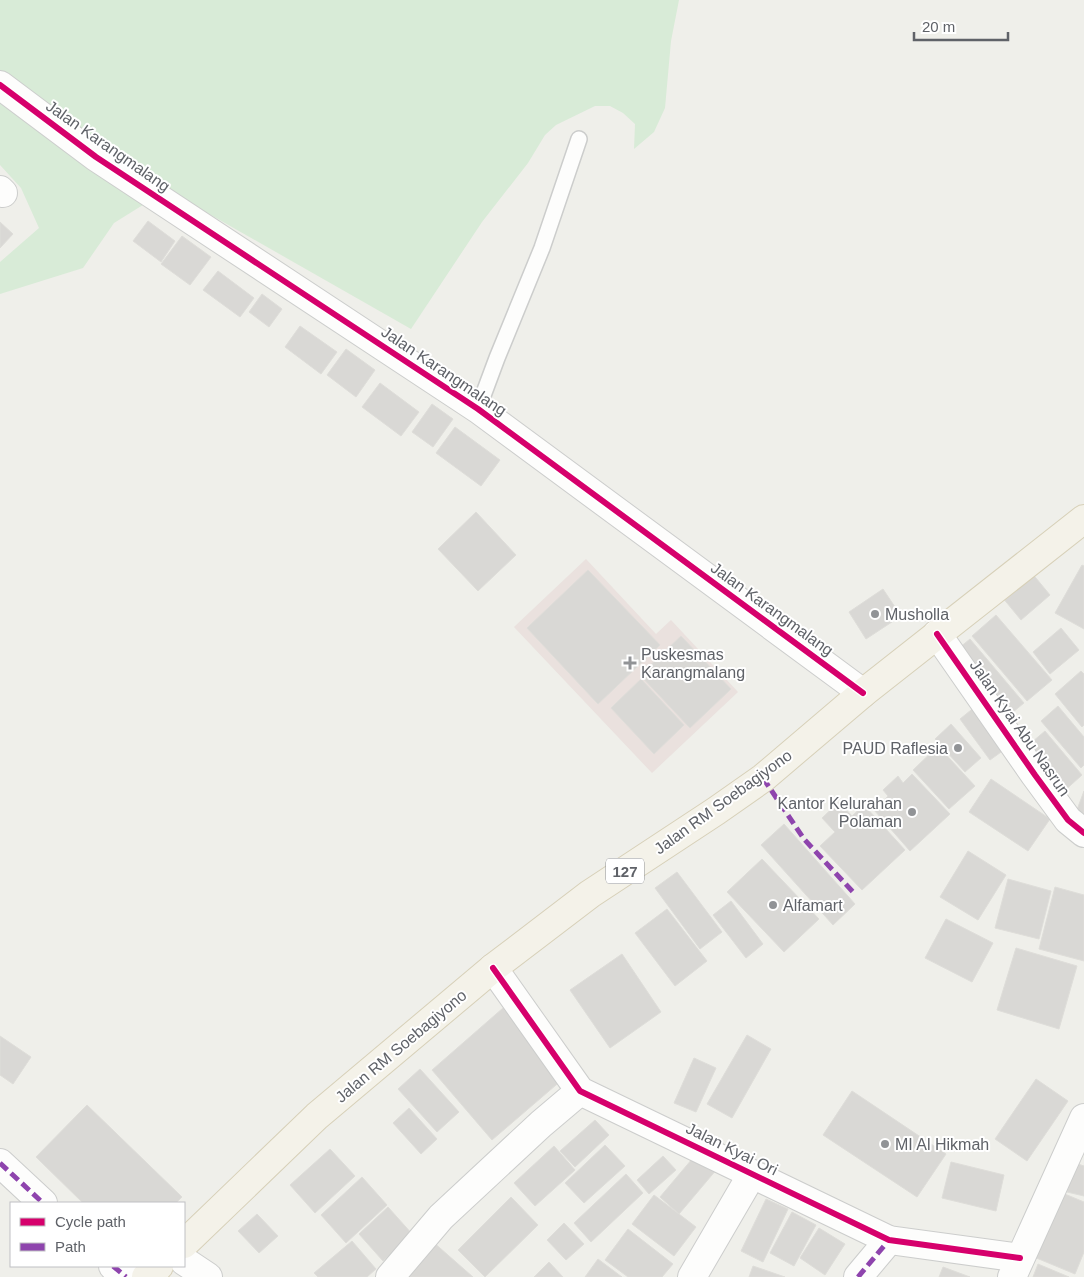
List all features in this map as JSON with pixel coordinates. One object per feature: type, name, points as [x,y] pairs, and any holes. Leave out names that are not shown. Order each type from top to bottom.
[{"type":"main road","name":"Jalan RM Soebagiyono","points":[[185,1243],[317,1116],[493,968],[590,894],[763,778],[863,693],[1084,518]]},
{"type":"main road","points":[[146,1277],[158,1267]]},
{"type":"street","name":"Jalan Karangmalang","points":[[0,85],[96,157],[478,409],[863,693]]},
{"type":"street","name":"Jalan Kyai Abu Nasrun","points":[[937,634],[1068,820],[1084,833]]},
{"type":"street","name":"Jalan Kyai Ori","points":[[493,968],[580,1092],[889,1240],[1016,1267]]},
{"type":"street","points":[[390,1277],[441,1218],[541,1124],[580,1092]]},
{"type":"street","points":[[1016,1267],[1084,1118]]},
{"type":"street","points":[[0,1163],[42,1202]]},
{"type":"street","points":[[692,1277],[752,1174]]},
{"type":"street","points":[[858,1277],[889,1240]]},
{"type":"street","points":[[185,1262],[208,1277]]},
{"type":"street","points":[[114,1267],[126,1277]]},
{"type":"lane","points":[[478,409],[542,248],[579,139]]},
{"type":"shaded area","name":"Puskesmas Karangmalang","points":[[586,559],[656,634],[671,620],[738,692],[652,773],[514,627]]},
{"type":"green space","points":[[0,0],[679,0],[671,41],[665,108],[654,132],[634,149],[635,124],[623,113],[610,106],[595,106],[556,125],[545,135],[528,163],[482,222],[411,329],[167,190],[114,223],[83,268],[0,294],[0,262],[39,228],[21,188],[0,165]]},
{"type":"building","points":[[148,221],[175,241],[161,262],[133,241]]},
{"type":"building","points":[[0,222],[13,234],[0,248]]},
{"type":"building","points":[[182,236],[211,257],[190,285],[161,264]]},
{"type":"building","points":[[218,271],[254,298],[240,317],[203,290]]},
{"type":"building","points":[[262,294],[282,309],[269,327],[249,312]]},
{"type":"building","points":[[300,326],[337,352],[321,374],[285,347]]},
{"type":"building","points":[[346,349],[375,370],[356,397],[327,375]]},
{"type":"building","points":[[380,383],[419,412],[401,436],[362,407]]},
{"type":"building","points":[[432,404],[453,419],[433,447],[412,432]]},
{"type":"building","points":[[455,427],[500,460],[481,486],[436,453]]},
{"type":"building","points":[[476,512],[516,555],[478,591],[438,549]]},
{"type":"building","points":[[1082,565],[1084,566],[1084,629],[1055,613]]},
{"type":"building","points":[[588,570],[660,645],[598,704],[527,628]]},
{"type":"building","points":[[1031,572],[1050,595],[1021,620],[1002,597]]},
{"type":"building","name":"Musholla","points":[[883,589],[901,616],[866,639],[849,612]]},
{"type":"building","points":[[996,615],[1052,680],[1027,701],[972,636]]},
{"type":"building","points":[[1061,628],[1079,650],[1050,674],[1033,652]]},
{"type":"building","points":[[681,636],[731,689],[690,728],[640,675]]},
{"type":"building","points":[[970,639],[1024,703],[1007,717],[953,653]]},
{"type":"building","points":[[1081,671],[1084,674],[1084,725],[1082,727],[1055,694]]},
{"type":"building","points":[[641,679],[684,725],[654,754],[611,708]]},
{"type":"building","points":[[976,706],[1008,747],[990,760],[960,719]]},
{"type":"building","points":[[1058,706],[1084,737],[1084,765],[1081,768],[1041,721]]},
{"type":"building","name":"PAUD Raflesia","points":[[951,724],[981,758],[965,772],[935,739]]},
{"type":"building","points":[[1045,731],[1082,775],[1062,793],[1025,748]]},
{"type":"building","points":[[938,746],[975,786],[949,809],[913,770]]},
{"type":"building","name":"Kantor Kelurahan Polaman","points":[[912,774],[950,814],[910,851],[874,810],[888,796],[883,790],[898,776],[903,783]]},
{"type":"building","points":[[991,779],[1050,819],[1028,851],[969,812]]},
{"type":"building","points":[[1084,791],[1084,818],[1075,815]]},
{"type":"building","points":[[839,802],[852,816],[864,805],[905,850],[862,890],[820,846],[835,832],[822,818]]},
{"type":"building","points":[[784,824],[855,904],[833,925],[761,845]]},
{"type":"building","points":[[968,851],[1006,875],[978,920],[940,897]]},
{"type":"building","name":"Alfamart","points":[[762,859],[819,919],[784,952],[727,892]]},
{"type":"building","points":[[677,872],[722,932],[700,949],[655,888]]},
{"type":"building","points":[[1008,879],[1051,891],[1039,939],[995,928]]},
{"type":"building","points":[[1055,887],[1084,895],[1084,961],[1039,949]]},
{"type":"building","points":[[731,901],[763,944],[746,958],[713,915]]},
{"type":"building","points":[[667,909],[707,961],[675,986],[635,933]]},
{"type":"building","points":[[946,919],[993,943],[972,982],[925,958]]},
{"type":"building","points":[[1016,948],[1077,966],[1059,1029],[997,1010]]},
{"type":"building","points":[[622,954],[661,1012],[610,1048],[570,990]]},
{"type":"building","points":[[503,1008],[563,1079],[492,1140],[432,1070]]},
{"type":"building","points":[[747,1035],[771,1049],[732,1118],[707,1104]]},
{"type":"building","points":[[0,1036],[31,1057],[13,1084],[0,1075]]},
{"type":"building","points":[[694,1058],[716,1068],[696,1112],[674,1103]]},
{"type":"building","points":[[420,1069],[459,1112],[437,1132],[398,1089]]},
{"type":"building","points":[[1036,1079],[1068,1101],[1027,1161],[995,1139]]},
{"type":"building","name":"MI Al Hikmah","points":[[852,1091],[946,1154],[917,1197],[823,1135]]},
{"type":"building","points":[[87,1105],[182,1197],[177,1202],[82,1202],[36,1157]]},
{"type":"building","points":[[409,1108],[437,1139],[421,1154],[393,1123]]},
{"type":"building","points":[[595,1120],[609,1135],[575,1167],[560,1151]]},
{"type":"building","points":[[605,1145],[625,1166],[584,1203],[565,1183]]},
{"type":"building","points":[[554,1146],[575,1170],[535,1206],[514,1183]]},
{"type":"building","points":[[330,1149],[355,1176],[315,1213],[290,1185]]},
{"type":"building","points":[[698,1152],[717,1169],[679,1214],[660,1197]]},
{"type":"building","points":[[663,1156],[676,1170],[649,1194],[637,1180]]},
{"type":"building","points":[[951,1162],[1004,1175],[996,1211],[942,1198]]},
{"type":"building","points":[[1075,1163],[1084,1166],[1084,1196],[1067,1192]]},
{"type":"building","points":[[626,1174],[643,1193],[591,1242],[574,1223]]},
{"type":"building","points":[[362,1177],[387,1205],[346,1243],[321,1215]]},
{"type":"building","points":[[1060,1192],[1084,1202],[1084,1252],[1075,1274],[1034,1257]]},
{"type":"building","points":[[654,1195],[696,1227],[674,1256],[632,1224]]},
{"type":"building","points":[[511,1197],[538,1225],[485,1277],[458,1250]]},
{"type":"building","points":[[766,1199],[788,1209],[763,1262],[741,1251]]},
{"type":"building","points":[[388,1207],[413,1235],[383,1261],[359,1234]]},
{"type":"building","points":[[792,1212],[816,1225],[794,1266],[770,1253]]},
{"type":"building","points":[[257,1214],[278,1236],[259,1253],[238,1231]]},
{"type":"building","points":[[564,1223],[584,1244],[566,1260],[547,1240]]},
{"type":"building","points":[[819,1228],[845,1244],[825,1275],[800,1258]]},
{"type":"building","points":[[628,1229],[673,1264],[662,1277],[628,1277],[605,1260]]},
{"type":"building","points":[[352,1241],[376,1269],[367,1277],[318,1277],[314,1273]]},
{"type":"building","points":[[432,1241],[473,1277],[402,1277]]},
{"type":"building","points":[[598,1259],[622,1277],[585,1277]]},
{"type":"building","points":[[549,1262],[563,1277],[534,1277]]},
{"type":"building","points":[[1038,1264],[1069,1277],[1033,1277]]},
{"type":"building","points":[[753,1266],[785,1277],[749,1277]]},
{"type":"building","points":[[943,1267],[970,1277],[939,1277]]},
{"type":"marked path","points":[[763,778],[804,839],[853,892]]},
{"type":"marked path","points":[[0,1163],[42,1202]]},
{"type":"marked path","points":[[858,1277],[889,1240]]},
{"type":"marked path","points":[[114,1267],[126,1277]]},
{"type":"cycle path","points":[[0,85],[96,157],[478,409],[863,693]]},
{"type":"cycle path","points":[[937,634],[1068,820],[1084,833]]},
{"type":"cycle path","points":[[493,968],[580,1091],[889,1240],[1020,1258]]},
{"type":"place","name":"Musholla","points":[[875,614]]},
{"type":"place","name":"Puskesmas Karangmalang","points":[[630,663]]},
{"type":"place","name":"PAUD Raflesia","points":[[958,748]]},
{"type":"place","name":"Kantor Kelurahan Polaman","points":[[912,812]]},
{"type":"place","name":"Alfamart","points":[[773,905]]},
{"type":"place","name":"MI Al Hikmah","points":[[885,1144]]}]
